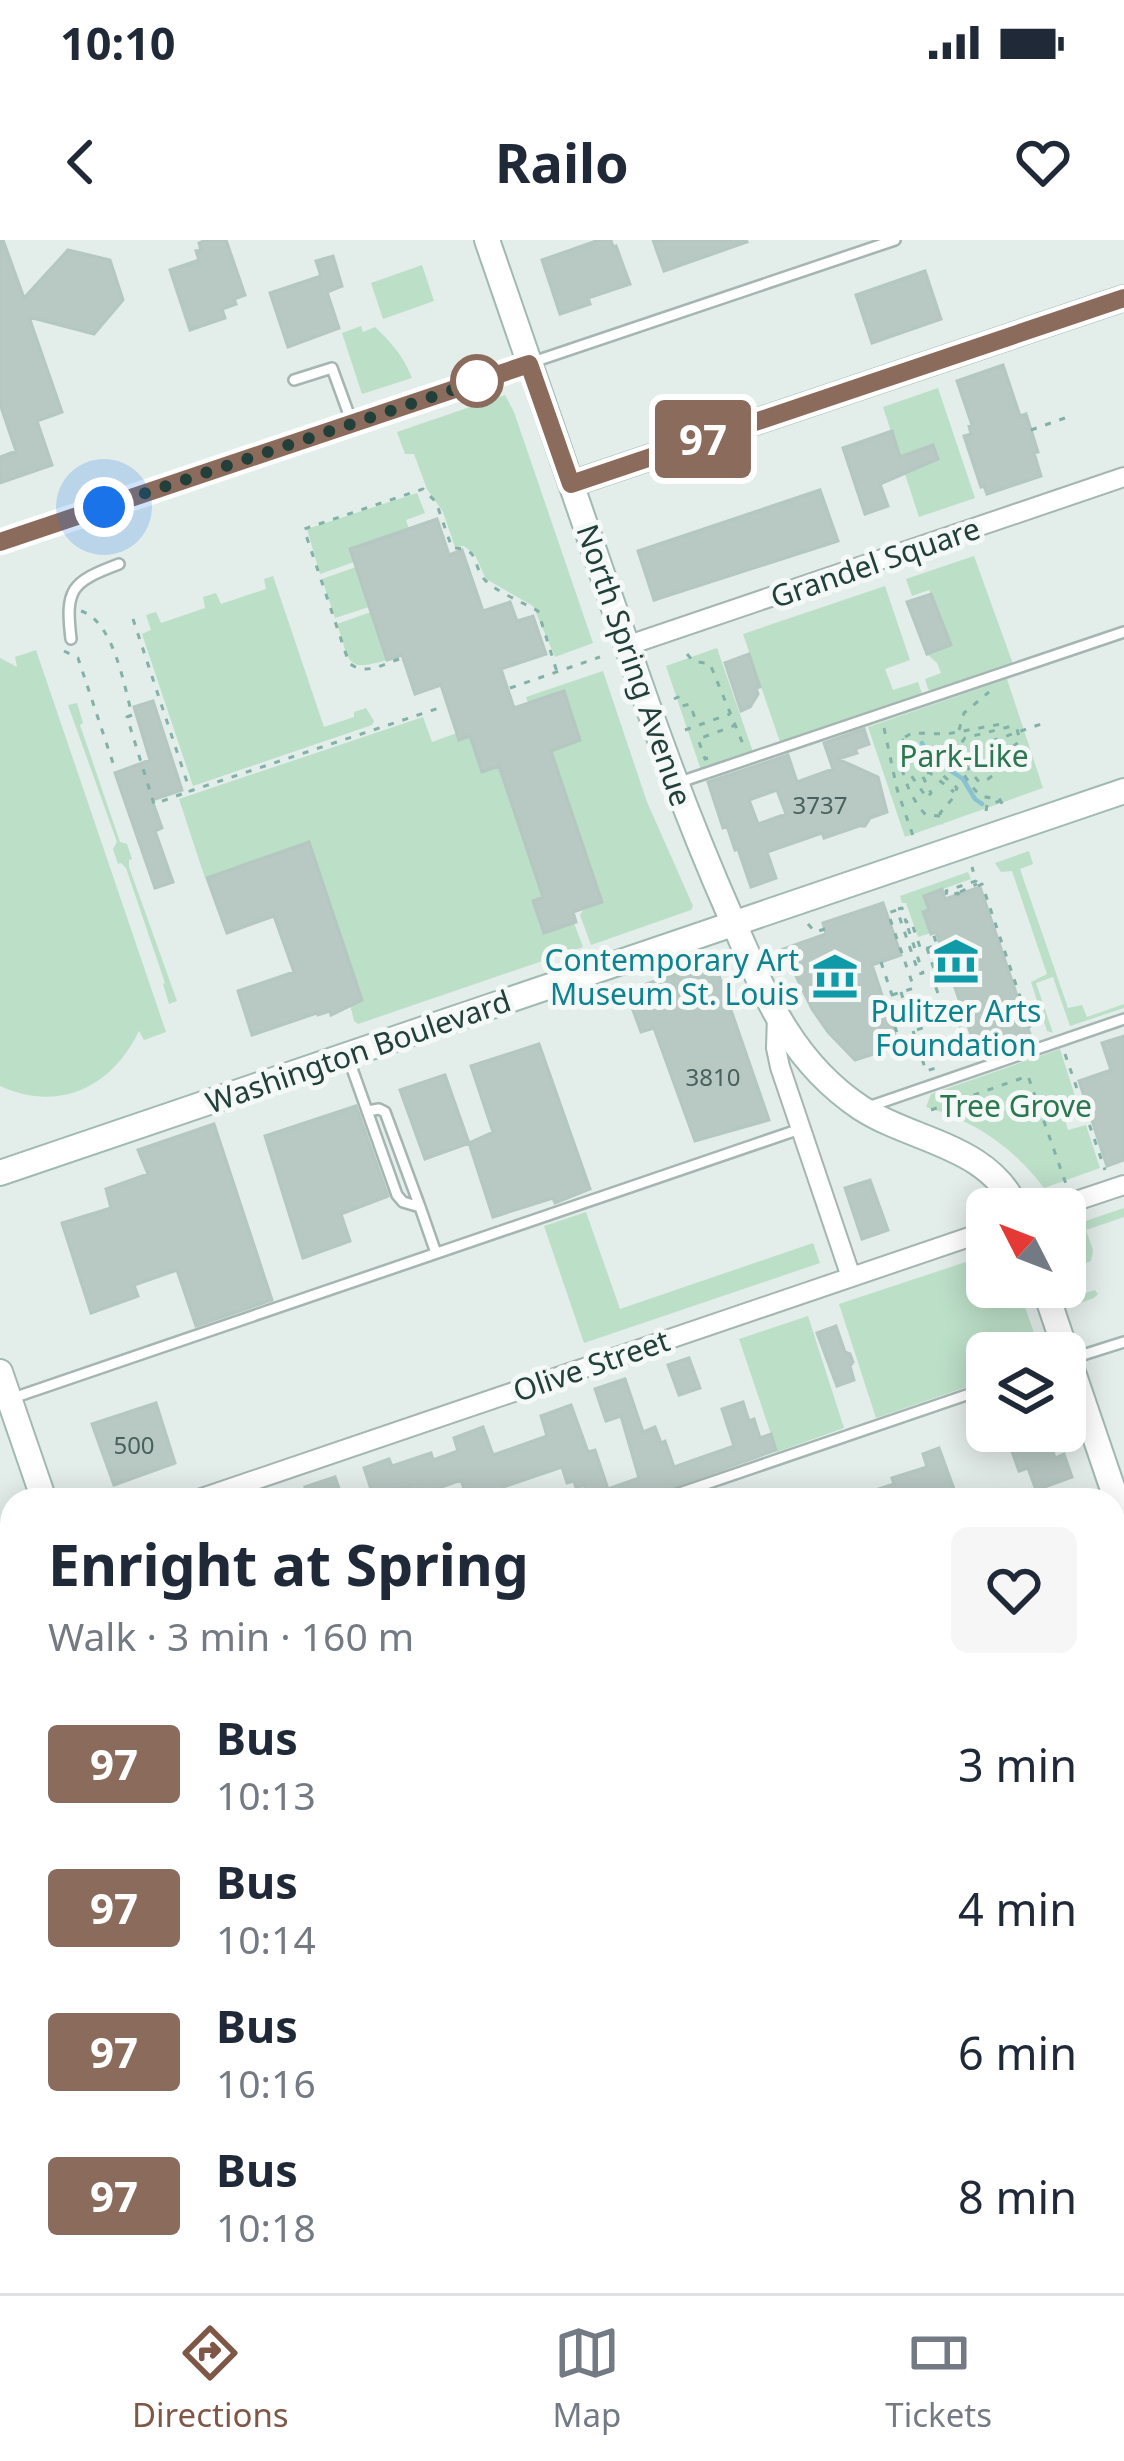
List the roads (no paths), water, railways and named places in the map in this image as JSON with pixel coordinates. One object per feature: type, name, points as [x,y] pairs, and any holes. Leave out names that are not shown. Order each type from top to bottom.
[{"type":"street","name":"North Spring Avenue","points":[[487,240],[675,784],[777,1015],[819,1072],[862,1109],[964,1153],[1004,1188]]},
{"type":"street","points":[[571,484],[1124,298]]},
{"type":"street","points":[[0,542],[529,364]]},
{"type":"street","name":"Grandel Square","points":[[626,646],[1124,477]]},
{"type":"street","name":"Washington Boulevard","points":[[0,1172],[1124,791]]},
{"type":"street","name":"North Spring Avenue","points":[[777,1015],[776,1048],[851,1277]]},
{"type":"street","points":[[1086,1198],[1124,1185]]},
{"type":"street","name":"Olive Street","points":[[231,1488],[966,1238]]},
{"type":"street","points":[[0,1372],[40,1488]]},
{"type":"street","points":[[1086,1415],[1111,1488]]},
{"type":"lane","points":[[529,364],[895,240]]},
{"type":"lane","points":[[294,380],[332,368],[352,423]]},
{"type":"lane","points":[[71,639],[69,596],[77,585],[119,564]]},
{"type":"lane","points":[[675,784],[1124,632]]},
{"type":"lane","points":[[862,1109],[1124,1019]]},
{"type":"lane","points":[[347,1055],[397,1195],[420,1207]]},
{"type":"lane","points":[[367,1111],[385,1112],[436,1253]]},
{"type":"lane","points":[[9,1399],[800,1130]]},
{"type":"lane","points":[[1086,1354],[1124,1342]]},
{"type":"lane","points":[[693,1488],[966,1395]]},
{"type":"waterway","points":[[922,743],[930,757],[963,779],[982,804]]},
{"type":"place","name":"Pulitzer Arts Foundation","points":[[956,961]]},
{"type":"place","name":"Contemporary Art Museum St. Louis","points":[[835,976]]},
{"type":"park label","name":"Park-Like","points":[[964,755]]},
{"type":"park label","name":"Tree Grove","points":[[1016,1105]]}]
